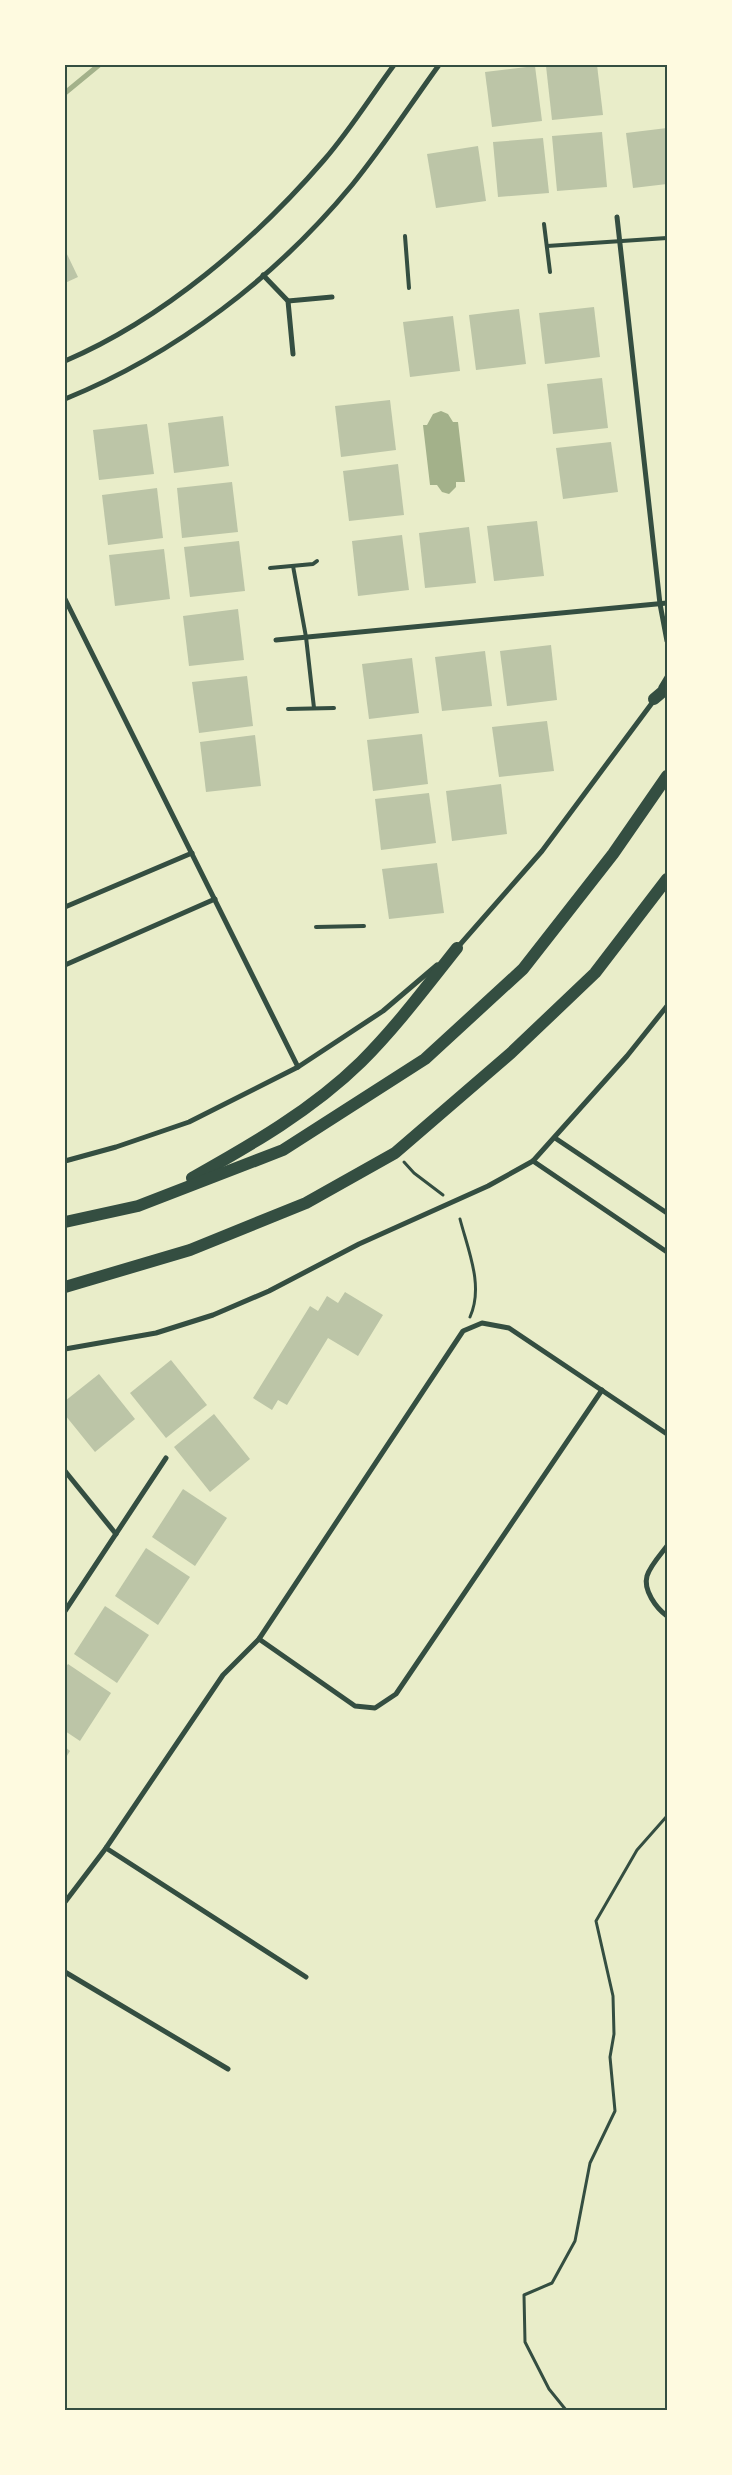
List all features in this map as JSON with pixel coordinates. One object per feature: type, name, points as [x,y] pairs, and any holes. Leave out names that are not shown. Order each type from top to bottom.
[{"type":"main road","points":[[654,699],[667,688]]},
{"type":"main road","points":[[65,1222],[138,1206],[283,1150],[425,1059],[523,969],[613,854],[667,776]]},
{"type":"main road","points":[[65,1287],[190,1250],[306,1203],[396,1153],[511,1053],[595,973],[667,879]]},
{"type":"main road","points":[[155,1199],[282,1125],[326,1093],[381,1041],[457,948]]},
{"type":"street","points":[[65,360],[86,351],[165,305],[282,206],[326,158],[394,65]]},
{"type":"street","points":[[65,399],[131,368],[193,330],[263,275],[305,238],[352,184],[439,65]]},
{"type":"street","points":[[617,217],[660,604],[667,641]]},
{"type":"street","points":[[263,275],[288,301],[293,354]]},
{"type":"street","points":[[288,301],[332,297]]},
{"type":"street","points":[[65,599],[298,1067]]},
{"type":"street","points":[[276,640],[667,603]]},
{"type":"street","points":[[65,1161],[116,1147],[189,1122],[298,1067],[383,1011],[457,948],[542,851],[654,699],[667,677]]},
{"type":"street","points":[[65,906],[192,852]]},
{"type":"street","points":[[65,965],[215,899]]},
{"type":"street","points":[[65,1349],[156,1333],[213,1315],[269,1291],[359,1244],[488,1186],[533,1161],[627,1056],[667,1006]]},
{"type":"street","points":[[555,1138],[667,1213]]},
{"type":"street","points":[[533,1161],[667,1252]]},
{"type":"street","points":[[65,1902],[106,1848],[223,1675],[259,1639],[463,1331],[482,1323],[509,1328],[667,1434]]},
{"type":"street","points":[[259,1639],[355,1706],[375,1708],[396,1694],[602,1390]]},
{"type":"street","points":[[65,1611],[166,1458]]},
{"type":"street","points":[[65,1471],[116,1534]]},
{"type":"street","points":[[667,1546],[647,1576],[649,1594],[660,1610],[667,1616]]},
{"type":"street","points":[[106,1848],[306,1977]]},
{"type":"street","points":[[65,1972],[228,2069]]},
{"type":"lane","points":[[544,224],[550,272]]},
{"type":"lane","points":[[405,236],[409,288]]},
{"type":"lane","points":[[547,246],[667,238]]},
{"type":"lane","points":[[270,568],[313,564],[317,561]]},
{"type":"lane","points":[[293,566],[306,637],[314,708]]},
{"type":"lane","points":[[288,709],[334,708]]},
{"type":"lane","points":[[316,927],[364,926]]},
{"type":"path","points":[[396,1153],[414,1173],[451,1201]]},
{"type":"path","points":[[460,1219],[474,1274],[476,1294],[472,1314],[463,1331]]},
{"type":"path","points":[[566,2410],[549,2389],[525,2342],[524,2295],[552,2282],[575,2242],[590,2163],[615,2111],[610,2057],[614,2034],[612,1996],[596,1921],[637,1850],[667,1816]]},
{"type":"shaded area","points":[[441,411],[448,414],[453,422],[458,422],[465,482],[456,482],[456,487],[449,494],[442,492],[437,485],[430,485],[423,425],[427,425],[433,414]]},
{"type":"building","points":[[597,65],[603,115],[552,120],[546,66]]},
{"type":"building","points":[[535,66],[542,121],[492,127],[485,72]]},
{"type":"building","points":[[667,128],[667,184],[633,188],[626,133]]},
{"type":"building","points":[[602,132],[607,187],[557,191],[552,136]]},
{"type":"building","points":[[543,138],[549,193],[498,197],[493,142]]},
{"type":"building","points":[[478,146],[486,201],[436,208],[427,154]]},
{"type":"building","points":[[65,250],[78,277],[65,283]]},
{"type":"building","points":[[594,307],[600,357],[545,364],[539,313]]},
{"type":"building","points":[[519,309],[526,364],[476,370],[469,315]]},
{"type":"building","points":[[453,316],[460,371],[410,377],[403,322]]},
{"type":"building","points":[[602,378],[608,428],[553,434],[547,384]]},
{"type":"building","points":[[390,400],[396,450],[341,457],[335,406]]},
{"type":"building","points":[[223,416],[229,466],[174,473],[168,423]]},
{"type":"building","points":[[147,424],[154,474],[99,480],[93,430]]},
{"type":"building","points":[[611,442],[618,492],[563,499],[556,448]]},
{"type":"building","points":[[398,464],[404,515],[349,521],[343,471]]},
{"type":"building","points":[[232,482],[238,532],[182,538],[177,488]]},
{"type":"building","points":[[157,488],[163,538],[108,545],[102,495]]},
{"type":"building","points":[[537,521],[544,576],[494,581],[487,526]]},
{"type":"building","points":[[469,527],[476,583],[425,588],[419,533]]},
{"type":"building","points":[[402,535],[409,590],[358,596],[352,541]]},
{"type":"building","points":[[239,541],[245,591],[190,597],[184,547]]},
{"type":"building","points":[[164,549],[170,599],[115,606],[109,555]]},
{"type":"building","points":[[238,609],[244,660],[189,666],[183,616]]},
{"type":"building","points":[[551,645],[557,700],[507,706],[500,651]]},
{"type":"building","points":[[485,651],[492,706],[442,711],[435,657]]},
{"type":"building","points":[[412,658],[419,713],[369,719],[362,664]]},
{"type":"building","points":[[247,676],[253,726],[199,733],[192,682]]},
{"type":"building","points":[[547,721],[554,771],[499,777],[492,727]]},
{"type":"building","points":[[422,734],[428,784],[373,791],[367,740]]},
{"type":"building","points":[[255,735],[261,786],[206,792],[200,742]]},
{"type":"building","points":[[501,784],[507,834],[452,841],[446,791]]},
{"type":"building","points":[[429,793],[436,843],[381,850],[375,799]]},
{"type":"building","points":[[437,863],[444,913],[389,919],[382,869]]},
{"type":"building","points":[[345,1292],[383,1315],[358,1356],[328,1338],[287,1405],[278,1400],[272,1410],[253,1398],[310,1306],[318,1311],[327,1296],[338,1303]]},
{"type":"building","points":[[171,1360],[207,1405],[166,1438],[130,1393]]},
{"type":"building","points":[[99,1374],[135,1419],[95,1452],[65,1415],[65,1401]]},
{"type":"building","points":[[214,1414],[250,1459],[210,1492],[174,1447]]},
{"type":"building","points":[[183,1489],[227,1518],[195,1566],[152,1537]]},
{"type":"building","points":[[146,1548],[190,1577],[158,1625],[115,1596]]},
{"type":"building","points":[[105,1606],[149,1635],[117,1683],[74,1654]]},
{"type":"building","points":[[68,1664],[111,1693],[80,1741],[65,1731],[65,1668]]},
{"type":"building","points":[[65,1747],[70,1751],[65,1759]]},
{"type":"waterway","points":[[65,93],[99,65]]}]
